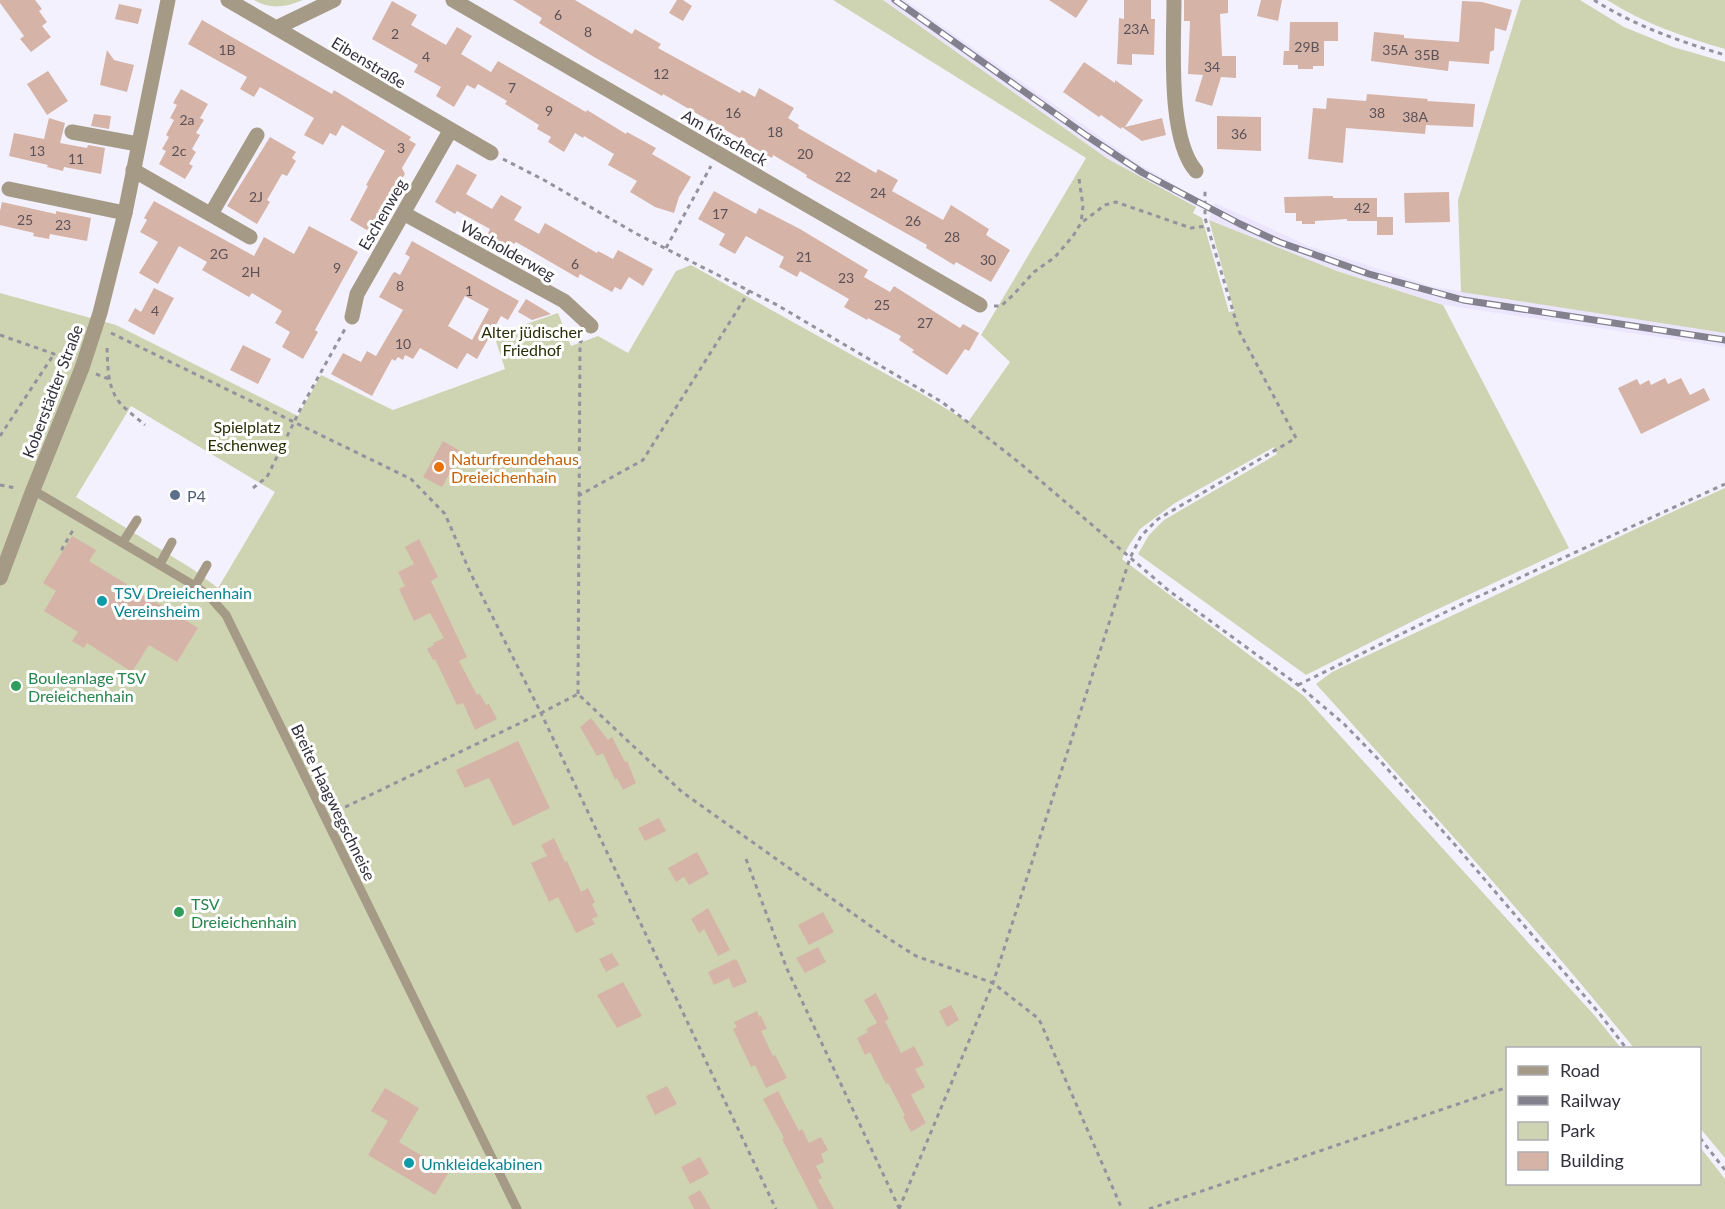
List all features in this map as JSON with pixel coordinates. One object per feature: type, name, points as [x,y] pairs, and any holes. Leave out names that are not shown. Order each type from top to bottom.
[{"type":"street","name":"Koberstädter Straße","points":[[0,578],[82,368],[101,329],[102,303],[125,213],[168,0]]},
{"type":"street","name":"Eibenstraße","points":[[228,0],[491,153]]},
{"type":"street","points":[[276,27],[334,0]]},
{"type":"street","name":"Am Kirscheck","points":[[453,0],[980,305]]},
{"type":"street","points":[[1174,0],[1174,97],[1179,129],[1190,164],[1196,171]]},
{"type":"street","name":"Eschenweg","points":[[352,317],[357,294],[450,131]]},
{"type":"street","points":[[72,132],[138,144]]},
{"type":"street","points":[[211,214],[257,135]]},
{"type":"street","points":[[133,170],[250,237]]},
{"type":"street","points":[[9,189],[125,213]]},
{"type":"street","name":"Wacholderweg","points":[[403,213],[564,301],[591,326]]},
{"type":"lane","name":"Breite Haagwegschneise","points":[[33,490],[195,586],[226,615],[517,1209]]},
{"type":"lane","points":[[123,542],[137,520]]},
{"type":"lane","points":[[160,564],[172,542]]},
{"type":"lane","points":[[195,586],[207,565]]},
{"type":"path","points":[[1594,0],[1635,23],[1673,39],[1725,55]]},
{"type":"path","points":[[491,153],[544,180],[635,232],[750,291],[942,402],[1021,464],[1168,590],[1298,685],[1344,724],[1383,764],[1509,907],[1599,1013],[1623,1047]]},
{"type":"path","points":[[666,248],[718,154]]},
{"type":"path","points":[[1078,179],[1083,206],[1081,223]]},
{"type":"path","points":[[899,1209],[993,983],[1130,558],[1141,536],[1158,519],[1296,438],[1239,332],[1205,218],[1205,190]]},
{"type":"path","points":[[980,305],[1001,306],[1034,272],[1055,257],[1081,223],[1105,205],[1116,202],[1191,228],[1207,226]]},
{"type":"path","points":[[578,496],[643,460],[750,291]]},
{"type":"path","points":[[253,488],[267,477],[352,317]]},
{"type":"path","points":[[591,326],[580,343],[578,694],[682,792],[886,937],[916,956],[993,983],[1039,1019],[1122,1209]]},
{"type":"path","points":[[101,329],[411,479],[445,514],[470,572],[542,713],[776,1209]]},
{"type":"path","points":[[101,329],[111,387],[120,403],[145,425]]},
{"type":"path","points":[[0,335],[54,354],[0,436]]},
{"type":"path","points":[[1298,685],[1462,604],[1725,484]]},
{"type":"path","points":[[63,550],[81,518]]},
{"type":"path","points":[[324,817],[578,694]]},
{"type":"path","points":[[746,859],[787,969],[899,1209]]},
{"type":"path","points":[[1149,1209],[1506,1088]]},
{"type":"path","points":[[1701,1139],[1725,1170]]},
{"type":"shaded area","points":[[883,0],[905,0],[1139,164],[1197,198],[1196,207],[1108,159]]},
{"type":"shaded area","points":[[1215,203],[1309,246],[1434,287],[1725,333],[1725,347],[1444,305],[1337,271],[1209,220]]},
{"type":"green space","points":[[254,0],[303,0],[278,6],[266,5]]},
{"type":"green space","points":[[833,0],[883,0],[1108,159],[1196,207],[1193,213],[1202,218],[1229,312],[1234,311],[1209,220],[1337,271],[1443,305],[1569,548],[1423,616],[1306,675],[1138,554],[1149,535],[1164,520],[1277,454],[1274,447],[1175,503],[1140,529],[1122,559],[1304,696],[1595,1016],[1620,1047],[1506,1047],[1506,1185],[1701,1185],[1701,1148],[1725,1179],[1725,1209],[0,1209],[0,293],[116,325],[298,416],[321,375],[393,410],[505,369],[494,335],[558,313],[571,346],[598,336],[628,353],[676,271],[691,265],[968,422],[1010,362],[981,335],[1086,158]],"holes":[[[131,406],[275,492],[218,588],[194,570],[76,497]]]},
{"type":"green space","points":[[1521,0],[1580,0],[1624,27],[1673,47],[1725,62],[1725,333],[1461,292],[1458,200]]},
{"type":"green space","points":[[1607,0],[1725,0],[1725,49],[1664,29]]},
{"type":"green space","points":[[1725,488],[1725,1158],[1701,1129],[1701,1047],[1633,1047],[1517,909],[1316,684],[1332,672]]},
{"type":"building","points":[[0,0],[35,0],[42,9],[39,11],[47,22],[42,26],[51,37],[31,52],[20,39],[24,36]]},
{"type":"building","points":[[513,0],[575,0],[632,34],[635,29],[661,44],[658,48],[740,93],[742,90],[755,97],[759,88],[794,108],[788,118],[799,125],[798,128],[876,173],[878,169],[898,180],[892,191],[943,220],[951,205],[989,229],[986,235],[1010,250],[991,282],[956,262],[954,265],[926,248],[927,245],[806,177],[807,175],[773,155],[772,158],[663,94],[662,96],[594,57],[539,23],[542,18]]},
{"type":"building","points":[[677,0],[683,0],[692,6],[683,21],[669,13]]},
{"type":"building","points":[[1049,0],[1088,0],[1076,18]]},
{"type":"building","points":[[1124,0],[1151,0],[1151,19],[1155,19],[1154,55],[1132,54],[1132,65],[1117,64],[1119,18],[1124,19]]},
{"type":"building","points":[[1184,0],[1228,0],[1228,13],[1220,14],[1222,56],[1236,56],[1236,78],[1221,77],[1212,106],[1195,101],[1203,75],[1188,74],[1190,21],[1184,21]]},
{"type":"building","points":[[1261,0],[1282,0],[1278,21],[1257,16]]},
{"type":"building","points":[[392,1],[417,15],[411,25],[446,45],[457,27],[472,36],[461,54],[491,72],[498,61],[586,112],[587,110],[626,134],[627,132],[656,148],[652,154],[691,177],[679,197],[674,213],[655,207],[630,192],[637,181],[608,165],[614,154],[584,136],[583,138],[575,133],[564,152],[548,142],[551,137],[537,129],[539,125],[505,104],[507,101],[478,84],[475,89],[467,85],[454,107],[436,96],[441,87],[414,72],[418,65],[372,39]]},
{"type":"building","points":[[1462,1],[1482,2],[1512,10],[1506,31],[1495,28],[1494,50],[1490,52],[1489,64],[1449,61],[1448,71],[1371,61],[1374,32],[1404,35],[1404,38],[1459,42]]},
{"type":"building","points":[[119,4],[142,9],[138,24],[115,19]]},
{"type":"building","points":[[202,20],[332,94],[334,90],[411,137],[409,140],[416,144],[402,168],[405,174],[370,232],[350,220],[385,151],[342,125],[336,136],[330,133],[323,145],[304,135],[314,118],[260,87],[254,97],[240,89],[247,77],[188,44]]},
{"type":"building","points":[[1290,22],[1338,22],[1338,41],[1324,41],[1324,66],[1298,69],[1298,65],[1283,65],[1284,51],[1289,51]]},
{"type":"building","points":[[107,50],[114,60],[134,65],[127,92],[100,85]]},
{"type":"building","points":[[1084,62],[1143,100],[1125,127],[1162,118],[1166,135],[1142,141],[1101,115],[1099,117],[1063,92]]},
{"type":"building","points":[[48,71],[68,101],[47,115],[27,84]]},
{"type":"building","points":[[181,89],[208,104],[200,118],[204,120],[196,133],[200,135],[192,149],[196,152],[189,164],[193,166],[185,179],[159,164],[166,151],[162,149],[169,137],[166,135],[174,120],[170,118],[177,105],[173,103]]},
{"type":"building","points":[[1367,94],[1475,104],[1473,127],[1426,125],[1425,134],[1346,128],[1343,163],[1308,159],[1313,108],[1326,109],[1327,98],[1366,101]]},
{"type":"building","points":[[94,114],[111,116],[109,129],[91,126]]},
{"type":"building","points":[[1217,116],[1261,117],[1261,151],[1217,149]]},
{"type":"building","points":[[49,118],[65,123],[60,143],[87,148],[88,145],[105,148],[101,174],[64,167],[63,171],[9,156],[14,133],[44,139]]},
{"type":"building","points":[[270,137],[296,152],[292,158],[296,161],[287,176],[282,174],[257,224],[227,206]]},
{"type":"building","points":[[457,164],[477,175],[466,194],[492,209],[501,195],[522,207],[514,220],[539,234],[545,223],[597,253],[598,251],[613,259],[618,250],[653,269],[643,286],[629,277],[621,290],[615,287],[612,292],[580,274],[578,278],[516,242],[514,244],[510,241],[506,249],[486,238],[490,229],[457,211],[455,214],[435,202]]},
{"type":"building","points":[[714,191],[756,214],[759,208],[800,229],[868,270],[864,277],[890,292],[894,286],[960,328],[963,324],[979,333],[969,351],[965,349],[947,375],[912,352],[914,350],[899,340],[901,336],[844,307],[849,299],[800,271],[797,277],[779,267],[784,257],[746,236],[735,254],[719,245],[725,234],[698,219]]},
{"type":"building","points":[[1449,192],[1450,222],[1405,223],[1404,193]]},
{"type":"building","points":[[1333,196],[1333,198],[1377,198],[1377,221],[1347,221],[1347,219],[1302,224],[1302,221],[1296,221],[1296,213],[1285,213],[1284,197]]},
{"type":"building","points":[[154,201],[254,256],[264,237],[294,254],[309,226],[358,252],[315,330],[318,332],[303,359],[282,347],[290,332],[275,323],[282,311],[252,293],[249,297],[202,270],[207,262],[179,246],[158,284],[139,273],[158,242],[140,232],[147,220],[144,218]]},
{"type":"building","points":[[2,202],[56,214],[56,211],[91,218],[87,241],[50,234],[49,239],[0,225]]},
{"type":"building","points":[[1377,217],[1393,217],[1393,235],[1377,235]]},
{"type":"building","points":[[412,241],[519,301],[508,320],[501,316],[477,359],[467,353],[457,369],[420,348],[413,359],[405,355],[403,360],[398,357],[395,361],[392,359],[372,396],[331,374],[343,353],[361,362],[367,351],[376,356],[403,310],[379,297],[393,273],[400,275],[410,257],[405,254]],"holes":[[[465,296],[489,309],[472,340],[448,326]]]},
{"type":"building","points":[[154,288],[174,298],[154,335],[128,321],[135,308],[141,312]]},
{"type":"building","points":[[526,299],[551,314],[532,320],[518,312]]},
{"type":"building","points":[[243,345],[271,359],[258,384],[230,370]]},
{"type":"building","points":[[1665,378],[1668,384],[1681,378],[1690,395],[1704,388],[1710,400],[1641,434],[1618,388],[1637,379],[1640,385],[1649,380],[1651,385]]},
{"type":"building","points":[[443,441],[462,452],[442,487],[423,477]]},
{"type":"building","name":"TSV Dreieichenhain Vereinsheim","points":[[72,536],[96,550],[89,561],[198,628],[177,662],[149,645],[132,672],[87,643],[84,648],[72,641],[78,632],[44,611],[56,591],[43,583]]},
{"type":"building","points":[[419,539],[438,577],[431,581],[467,657],[459,661],[477,695],[480,694],[486,705],[489,704],[497,719],[475,730],[463,703],[457,705],[435,659],[433,660],[427,649],[444,638],[430,613],[414,621],[399,589],[405,586],[398,572],[414,564],[405,547]]},
{"type":"building","points":[[591,718],[608,740],[612,737],[625,762],[627,761],[636,783],[623,790],[617,778],[615,780],[603,753],[597,756],[580,727]]},
{"type":"building","points":[[518,741],[550,808],[513,826],[489,778],[465,788],[456,770]]},
{"type":"building","points":[[659,818],[666,831],[645,841],[638,828]]},
{"type":"building","points":[[554,838],[581,892],[588,888],[595,902],[592,904],[598,916],[592,919],[595,924],[576,933],[558,897],[549,902],[531,863],[547,856],[541,845]]},
{"type":"building","points":[[697,852],[709,874],[689,885],[684,877],[676,882],[668,868]]},
{"type":"building","points":[[708,908],[730,950],[718,956],[704,929],[699,933],[691,919]]},
{"type":"building","points":[[823,912],[834,932],[809,945],[798,925]]},
{"type":"building","points":[[818,947],[826,962],[805,973],[796,958]]},
{"type":"building","points":[[612,953],[619,965],[606,972],[599,959]]},
{"type":"building","points":[[735,959],[747,982],[733,988],[729,978],[714,985],[708,972]]},
{"type":"building","points":[[623,982],[642,1016],[617,1028],[597,995]]},
{"type":"building","points":[[876,993],[889,1019],[885,1021],[901,1053],[914,1046],[924,1065],[915,1069],[925,1087],[911,1095],[926,1123],[911,1132],[888,1083],[886,1084],[870,1052],[865,1055],[857,1038],[877,1023],[864,1000]]},
{"type":"building","points":[[951,1005],[959,1020],[947,1027],[939,1011]]},
{"type":"building","points":[[757,1011],[767,1029],[761,1031],[787,1078],[766,1088],[755,1065],[751,1067],[733,1029],[737,1027],[734,1022]]},
{"type":"building","points":[[667,1086],[677,1104],[655,1115],[646,1096]]},
{"type":"building","name":"Umkleidekabinen","points":[[385,1088],[419,1108],[399,1142],[449,1172],[435,1195],[368,1155],[388,1121],[371,1111]]},
{"type":"building","points":[[778,1091],[799,1131],[802,1129],[809,1143],[821,1137],[828,1150],[821,1154],[824,1162],[816,1166],[822,1178],[818,1180],[834,1209],[818,1209],[763,1099]]},
{"type":"building","points":[[700,1157],[709,1174],[690,1184],[681,1167]]},
{"type":"building","points":[[700,1190],[711,1209],[694,1209],[688,1197]]},
{"type":"railway","points":[[895,0],[1143,173],[1279,242],[1369,274],[1463,300],[1725,340]]},
{"type":"place","name":"Naturfreundehaus Dreieichenhain","points":[[439,467]]},
{"type":"place","name":"P4","points":[[175,495]]},
{"type":"place","name":"TSV Dreieichenhain Vereinsheim","points":[[102,601]]},
{"type":"place","name":"Bouleanlage TSV Dreieichenhain","points":[[16,686]]},
{"type":"place","name":"TSV Dreieichenhain","points":[[179,912]]},
{"type":"place","name":"Umkleidekabinen","points":[[409,1163]]},
{"type":"park label","name":"Alter jüdischer Friedhof","points":[[532,340]]},
{"type":"park label","name":"Spielplatz Eschenweg","points":[[247,435]]}]
